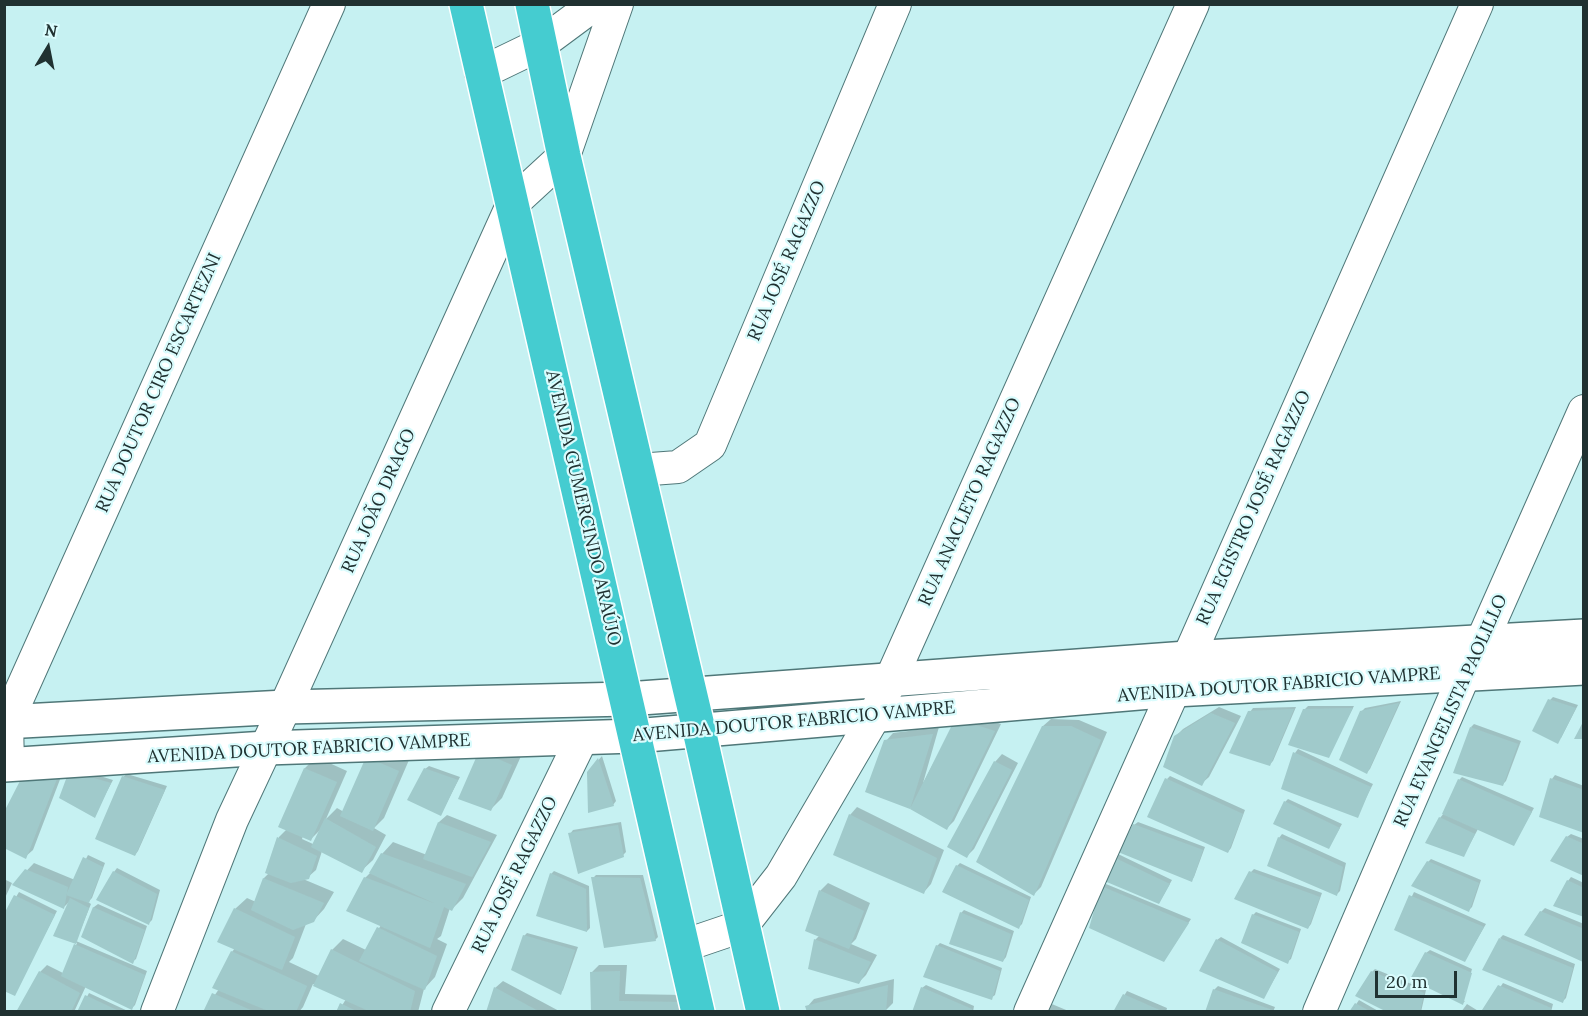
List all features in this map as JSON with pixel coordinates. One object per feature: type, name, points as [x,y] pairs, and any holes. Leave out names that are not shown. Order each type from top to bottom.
[{"type":"highway","name":"AVENIDA GUMERCINDO ARAÚJO","points":[[466,4],[698,1011]]},
{"type":"highway","points":[[532,4],[564,156],[763,1011]]},
{"type":"main road","name":"AVENIDA DOUTOR FABRICIO VAMPRE","points":[[6,722],[285,707],[627,699],[1187,658],[1584,636]]},
{"type":"main road","name":"AVENIDA DOUTOR FABRICIO VAMPRE","points":[[6,765],[266,748],[634,736],[1174,690],[1584,668]]},
{"type":"street","name":"RUA DOUTOR CIRO ESCARTEZNI","points":[[6,765],[6,722],[329,4]]},
{"type":"street","points":[[481,73],[541,44],[594,4]]},
{"type":"street","name":"RUA JOÃO DRAGO","points":[[157,1011],[232,820],[513,203],[564,156],[617,4]]},
{"type":"street","name":"RUA JOSÉ RAGAZZO","points":[[638,470],[678,466],[710,445],[895,4]]},
{"type":"street","name":"RUA ANACLETO RAGAZZO","points":[[742,926],[781,876],[874,717],[1193,4]]},
{"type":"street","name":"RUA EGISTRO JOSÉ RAGAZZO","points":[[1030,1011],[1477,4]]},
{"type":"street","name":"RUA EVANGELISTA PAOLILLO","points":[[1319,1011],[1466,673],[1584,411]]},
{"type":"street","name":"RUA JOSÉ RAGAZZO","points":[[448,1011],[582,738]]},
{"type":"street","points":[[683,946],[742,926]]},
{"type":"building","points":[[1548,699],[1576,708],[1558,744],[1532,731]]},
{"type":"building","points":[[1399,703],[1367,774],[1339,760],[1360,711]]},
{"type":"building","points":[[1353,708],[1329,758],[1288,745],[1303,709]]},
{"type":"building","points":[[1294,709],[1270,766],[1229,753],[1248,711]]},
{"type":"building","points":[[1211,713],[1235,723],[1202,786],[1163,767],[1174,736]]},
{"type":"building","points":[[1584,720],[1584,739],[1574,739]]},
{"type":"building","points":[[952,725],[979,726],[995,731],[947,830],[910,809]]},
{"type":"building","points":[[1042,726],[1071,726],[1101,740],[1034,896],[976,862]]},
{"type":"building","points":[[1470,727],[1518,744],[1503,786],[1453,773]]},
{"type":"building","points":[[933,734],[910,809],[865,792],[884,740]]},
{"type":"building","points":[[479,751],[512,765],[491,811],[458,799]]},
{"type":"building","points":[[1293,752],[1371,787],[1358,818],[1281,789]]},
{"type":"building","points":[[366,757],[399,771],[373,831],[340,816]]},
{"type":"building","points":[[598,758],[614,806],[588,813],[587,772]]},
{"type":"building","points":[[994,761],[1012,770],[967,858],[947,847]]},
{"type":"building","points":[[304,768],[337,782],[311,841],[278,827]]},
{"type":"building","points":[[424,768],[458,780],[441,816],[407,800]]},
{"type":"building","points":[[69,771],[111,783],[95,818],[59,798]]},
{"type":"building","points":[[58,776],[26,859],[4,848],[4,812],[22,777]]},
{"type":"building","points":[[122,776],[165,790],[135,856],[95,839]]},
{"type":"building","points":[[1165,778],[1243,814],[1228,853],[1147,817]]},
{"type":"building","points":[[1550,778],[1584,790],[1584,833],[1539,817]]},
{"type":"building","points":[[1458,779],[1532,812],[1514,846],[1442,814]]},
{"type":"building","points":[[1284,801],[1340,828],[1329,849],[1273,824]]},
{"type":"building","points":[[849,814],[937,858],[924,894],[833,855]]},
{"type":"building","points":[[1439,817],[1475,834],[1464,857],[1425,843]]},
{"type":"building","points":[[325,818],[376,847],[362,873],[311,847]]},
{"type":"building","points":[[438,822],[491,842],[472,877],[423,859]]},
{"type":"building","points":[[1133,824],[1203,850],[1192,882],[1118,852]]},
{"type":"building","points":[[618,825],[624,857],[578,874],[568,833]]},
{"type":"building","points":[[1566,836],[1584,844],[1584,876],[1550,861]]},
{"type":"building","points":[[277,837],[317,856],[309,879],[291,883],[265,873]]},
{"type":"building","points":[[1278,837],[1343,867],[1337,896],[1267,866]]},
{"type":"building","points":[[381,853],[466,884],[452,911],[444,907],[430,948],[346,911],[364,877],[436,904],[369,873]]},
{"type":"building","points":[[83,857],[103,867],[89,903],[66,895]]},
{"type":"building","points":[[1113,857],[1170,884],[1159,904],[1102,880]]},
{"type":"building","points":[[1427,861],[1479,883],[1469,912],[1411,886]]},
{"type":"building","points":[[956,865],[1029,900],[1019,929],[942,892]]},
{"type":"building","points":[[25,869],[68,887],[64,909],[12,885]]},
{"type":"building","points":[[113,871],[157,894],[149,925],[96,900]]},
{"type":"building","points":[[1249,871],[1320,897],[1308,929],[1234,899]]},
{"type":"building","points":[[550,873],[586,889],[587,932],[536,916]]},
{"type":"building","points":[[591,877],[640,878],[656,941],[604,948]]},
{"type":"building","points":[[263,878],[324,903],[314,922],[293,930],[251,910]]},
{"type":"building","points":[[1567,880],[1584,888],[1584,917],[1553,906]]},
{"type":"building","points":[[1101,886],[1189,923],[1164,962],[1089,928]]},
{"type":"building","points":[[819,890],[864,911],[849,949],[805,931]]},
{"type":"building","points":[[14,895],[55,915],[15,996],[4,991],[4,914]]},
{"type":"building","points":[[1409,895],[1484,927],[1465,962],[1394,930]]},
{"type":"building","points":[[70,898],[89,908],[76,944],[53,936]]},
{"type":"building","points":[[93,907],[145,930],[133,964],[81,937]]},
{"type":"building","points":[[234,908],[295,937],[282,970],[217,942]]},
{"type":"building","points":[[1540,911],[1584,929],[1583,962],[1524,935]]},
{"type":"building","points":[[960,912],[1011,934],[1003,962],[949,944]]},
{"type":"building","points":[[1252,914],[1299,932],[1288,964],[1241,943]]},
{"type":"building","points":[[377,927],[437,956],[425,990],[359,961]]},
{"type":"building","points":[[523,935],[575,950],[561,995],[511,970]]},
{"type":"building","points":[[1499,938],[1573,968],[1563,1003],[1482,970]]},
{"type":"building","points":[[814,939],[871,962],[859,984],[808,969]]},
{"type":"building","points":[[1216,939],[1278,972],[1264,999],[1199,971]]},
{"type":"building","points":[[74,944],[145,975],[132,1010],[61,976]]},
{"type":"building","points":[[936,945],[1000,971],[992,1000],[923,977]]},
{"type":"building","points":[[331,949],[415,991],[410,1012],[371,1012],[313,986]]},
{"type":"building","points":[[231,951],[307,986],[296,1012],[271,1012],[212,988]]},
{"type":"building","points":[[1425,952],[1472,973],[1463,1005],[1410,979]]},
{"type":"building","points":[[39,971],[80,993],[71,1012],[16,1012]]},
{"type":"building","points":[[620,971],[619,1001],[678,1002],[680,1012],[591,1012],[590,972]]},
{"type":"building","points":[[1371,971],[1424,993],[1420,1012],[1387,1012],[1355,996]]},
{"type":"building","points":[[888,985],[886,1012],[807,1012],[805,1006]]},
{"type":"building","points":[[1498,985],[1551,1008],[1550,1012],[1482,1010]]},
{"type":"building","points":[[494,987],[540,1012],[486,1012]]},
{"type":"building","points":[[921,987],[972,1009],[971,1012],[912,1012]]},
{"type":"building","points":[[1213,989],[1275,1011],[1275,1012],[1205,1012]]},
{"type":"building","points":[[212,993],[255,1012],[203,1012]]},
{"type":"building","points":[[1123,994],[1164,1012],[1113,1012]]},
{"type":"building","points":[[85,995],[121,1012],[77,1012]]},
{"type":"building","points":[[340,1003],[358,1012],[336,1012]]},
{"type":"building","points":[[1355,1003],[1371,1012],[1349,1012]]}]
